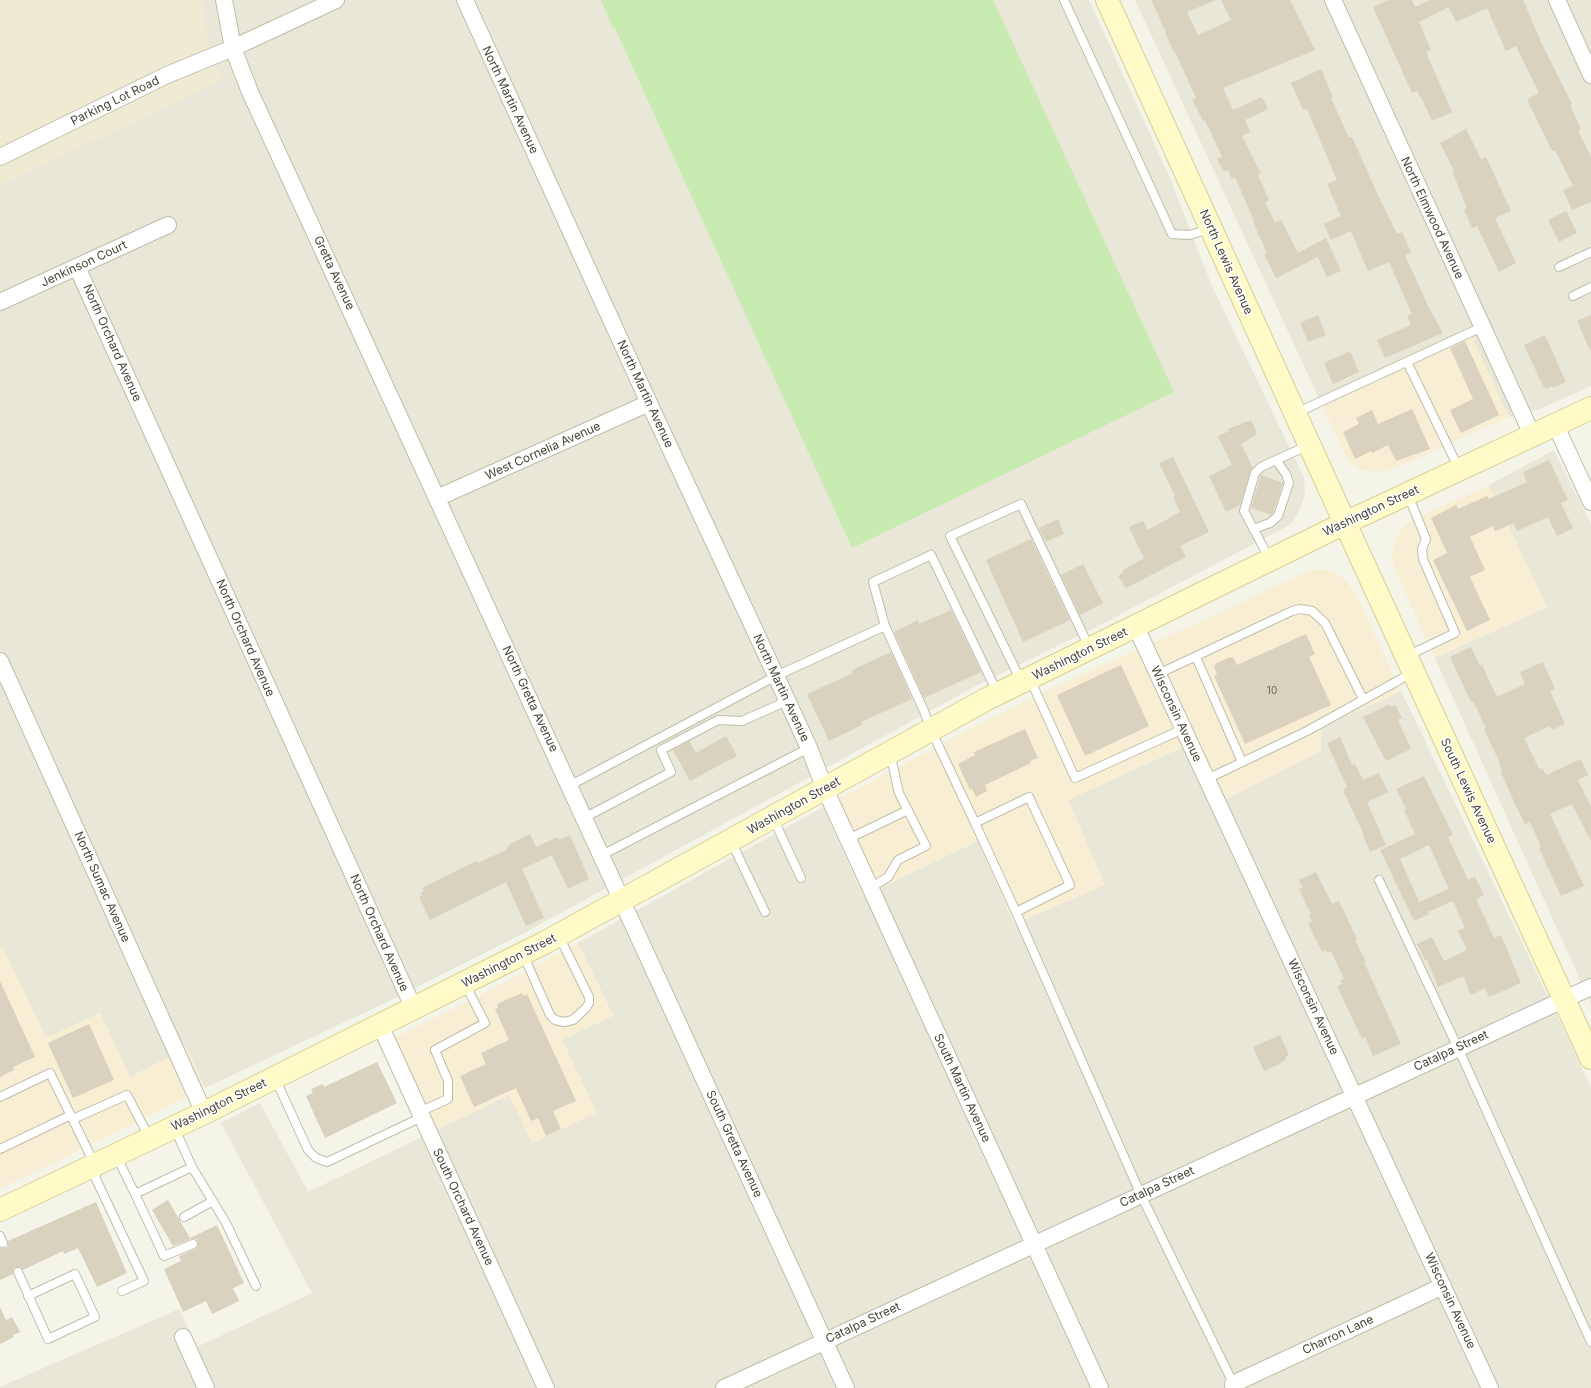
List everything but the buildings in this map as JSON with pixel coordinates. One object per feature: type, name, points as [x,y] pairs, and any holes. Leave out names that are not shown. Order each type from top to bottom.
[{"type":"main road","name":"North Lewis Avenue","points":[[1107,0],[1345,523]]},
{"type":"main road","name":"Washington Street","points":[[0,1210],[204,1113],[522,954],[998,694],[1345,523],[1556,426],[1591,408]]},
{"type":"main road","name":"South Lewis Avenue","points":[[1345,523],[1591,1058]]},
{"type":"street","name":"Gretta Avenue","points":[[224,0],[233,48],[250,92],[437,498]]},
{"type":"street","name":"Parking Lot Road","points":[[0,157],[167,75],[233,48],[336,0]]},
{"type":"street","name":"North Martin Avenue","points":[[465,0],[649,403],[809,748],[825,789]]},
{"type":"street","name":"North Elmwood Avenue","points":[[1333,0],[1532,437]]},
{"type":"street","points":[[1557,0],[1591,75]]},
{"type":"street","name":"Jenkinson Court","points":[[0,302],[168,225]]},
{"type":"street","name":"North Orchard Avenue","points":[[77,267],[414,1009]]},
{"type":"street","name":"West Cornelia Avenue","points":[[437,498],[649,403]]},
{"type":"street","points":[[1556,426],[1591,502]]},
{"type":"street","name":"North Gretta Avenue","points":[[437,498],[622,900]]},
{"type":"street","name":"Wisconsin Avenue","points":[[1136,627],[1490,1388]]},
{"type":"street","name":"North Sumac Avenue","points":[[0,661],[204,1113]]},
{"type":"street","name":"South Martin Avenue","points":[[825,789],[1100,1388]]},
{"type":"street","name":"South Gretta Avenue","points":[[622,900],[846,1388]]},
{"type":"street","name":"Catalpa Street","points":[[724,1388],[1591,987]]},
{"type":"street","name":"South Orchard Avenue","points":[[380,1025],[546,1388]]},
{"type":"street","name":"Charron Lane","points":[[1234,1386],[1443,1286]]},
{"type":"street","points":[[183,1338],[206,1388]]},
{"type":"lane","points":[[1064,0],[1172,234],[1189,235],[1211,228]]},
{"type":"lane","points":[[1559,267],[1591,252]]},
{"type":"lane","points":[[1573,296],[1591,287]]},
{"type":"lane","points":[[1295,414],[1482,327]]},
{"type":"lane","points":[[1407,362],[1459,470]]},
{"type":"lane","points":[[1270,560],[1252,529],[1244,511],[1255,473],[1261,467],[1309,446]]},
{"type":"lane","points":[[1252,529],[1270,523],[1278,516],[1289,483],[1286,474],[1276,460]]},
{"type":"lane","points":[[1206,779],[1307,731],[1363,699],[1455,633],[1423,559],[1422,549],[1426,539],[1407,494]]},
{"type":"lane","points":[[1090,649],[1021,504],[950,536],[1026,680],[1075,778],[1183,729]]},
{"type":"lane","points":[[998,694],[930,555],[873,582],[885,626],[924,711],[931,730],[1016,912],[1141,1195],[1234,1386]]},
{"type":"lane","points":[[1158,674],[1292,611],[1300,609],[1312,612],[1325,623],[1363,699]]},
{"type":"lane","points":[[570,786],[776,676],[885,626]]},
{"type":"lane","points":[[1196,657],[1242,762]]},
{"type":"lane","points":[[584,818],[671,772],[661,750],[718,720],[742,722],[787,701]]},
{"type":"lane","points":[[602,855],[809,748]]},
{"type":"lane","points":[[870,888],[888,877],[898,860],[926,846],[899,793],[890,753]]},
{"type":"lane","points":[[975,823],[1029,797],[1070,885],[1016,912]]},
{"type":"lane","points":[[848,839],[908,810]]},
{"type":"lane","points":[[773,817],[801,878]]},
{"type":"lane","points":[[730,841],[765,912]]},
{"type":"lane","points":[[1379,880],[1458,1048],[1591,1342]]},
{"type":"lane","points":[[522,954],[550,1015],[555,1020],[564,1022],[573,1020],[586,1008],[589,1003],[589,997],[558,935]]},
{"type":"lane","points":[[275,1078],[308,1150],[316,1158],[327,1162],[448,1099],[448,1081],[435,1050],[485,1024],[465,983]]},
{"type":"lane","points":[[0,1097],[50,1073],[95,1165],[96,1179],[144,1281],[122,1291]]},
{"type":"lane","points":[[0,1149],[72,1117],[127,1095],[150,1139]]},
{"type":"lane","points":[[174,1127],[192,1168],[226,1223],[256,1286]]},
{"type":"lane","points":[[116,1155],[164,1256],[193,1244]]},
{"type":"lane","points":[[135,1194],[192,1168]]},
{"type":"lane","points":[[184,1217],[213,1201]]},
{"type":"lane","points":[[18,1272],[28,1296],[48,1339],[95,1317],[75,1274],[28,1296]]},
{"type":"shaded area","points":[[0,0],[1089,0],[1169,176],[1212,286],[1304,478],[1305,494],[1300,509],[1292,523],[1280,530],[1104,623],[978,685],[522,934],[389,1001],[205,1088],[187,1048],[130,1077],[100,1013],[46,1038],[2,947],[0,948]]},
{"type":"shaded area","points":[[0,0],[202,0],[209,47],[223,80],[0,185]]},
{"type":"shaded area","points":[[1135,0],[1591,0],[1591,386],[1540,409],[1509,417],[1470,333],[1321,403]]},
{"type":"shaded area","points":[[1470,333],[1509,417],[1412,461],[1385,471],[1373,472],[1361,469],[1349,462],[1321,403]]},
{"type":"shaded area","points":[[1554,450],[1591,524],[1591,1004],[1435,658],[1547,607],[1489,485]]},
{"type":"shaded area","points":[[1489,485],[1547,607],[1435,658],[1395,570],[1392,552],[1397,536],[1408,522]]},
{"type":"shaded area","points":[[1318,569],[1331,572],[1344,579],[1354,591],[1401,691],[1321,728],[1321,751],[1211,807],[1183,747],[1068,800],[1105,885],[1014,924],[978,841],[863,896],[824,807],[973,727],[1058,685],[1173,634],[1306,572]]},
{"type":"shaded area","points":[[1401,691],[1591,1088],[1591,1388],[0,1388],[179,1309],[197,1347],[312,1293],[221,1123],[260,1103],[308,1192],[509,1095],[597,1113],[562,1040],[613,1015],[578,943],[823,807],[863,896],[978,841],[1014,924],[1105,885],[1068,800],[1183,747],[1211,807],[1321,728]]},
{"type":"shaded area","points":[[578,943],[613,1016],[562,1040],[597,1113],[532,1143],[509,1095],[426,1135],[382,1044],[464,1004]]},
{"type":"shaded area","points":[[2,946],[46,1038],[100,1013],[130,1077],[187,1048],[205,1088],[0,1189],[0,948]]},
{"type":"green space","points":[[601,0],[993,0],[1174,392],[852,548]]}]
